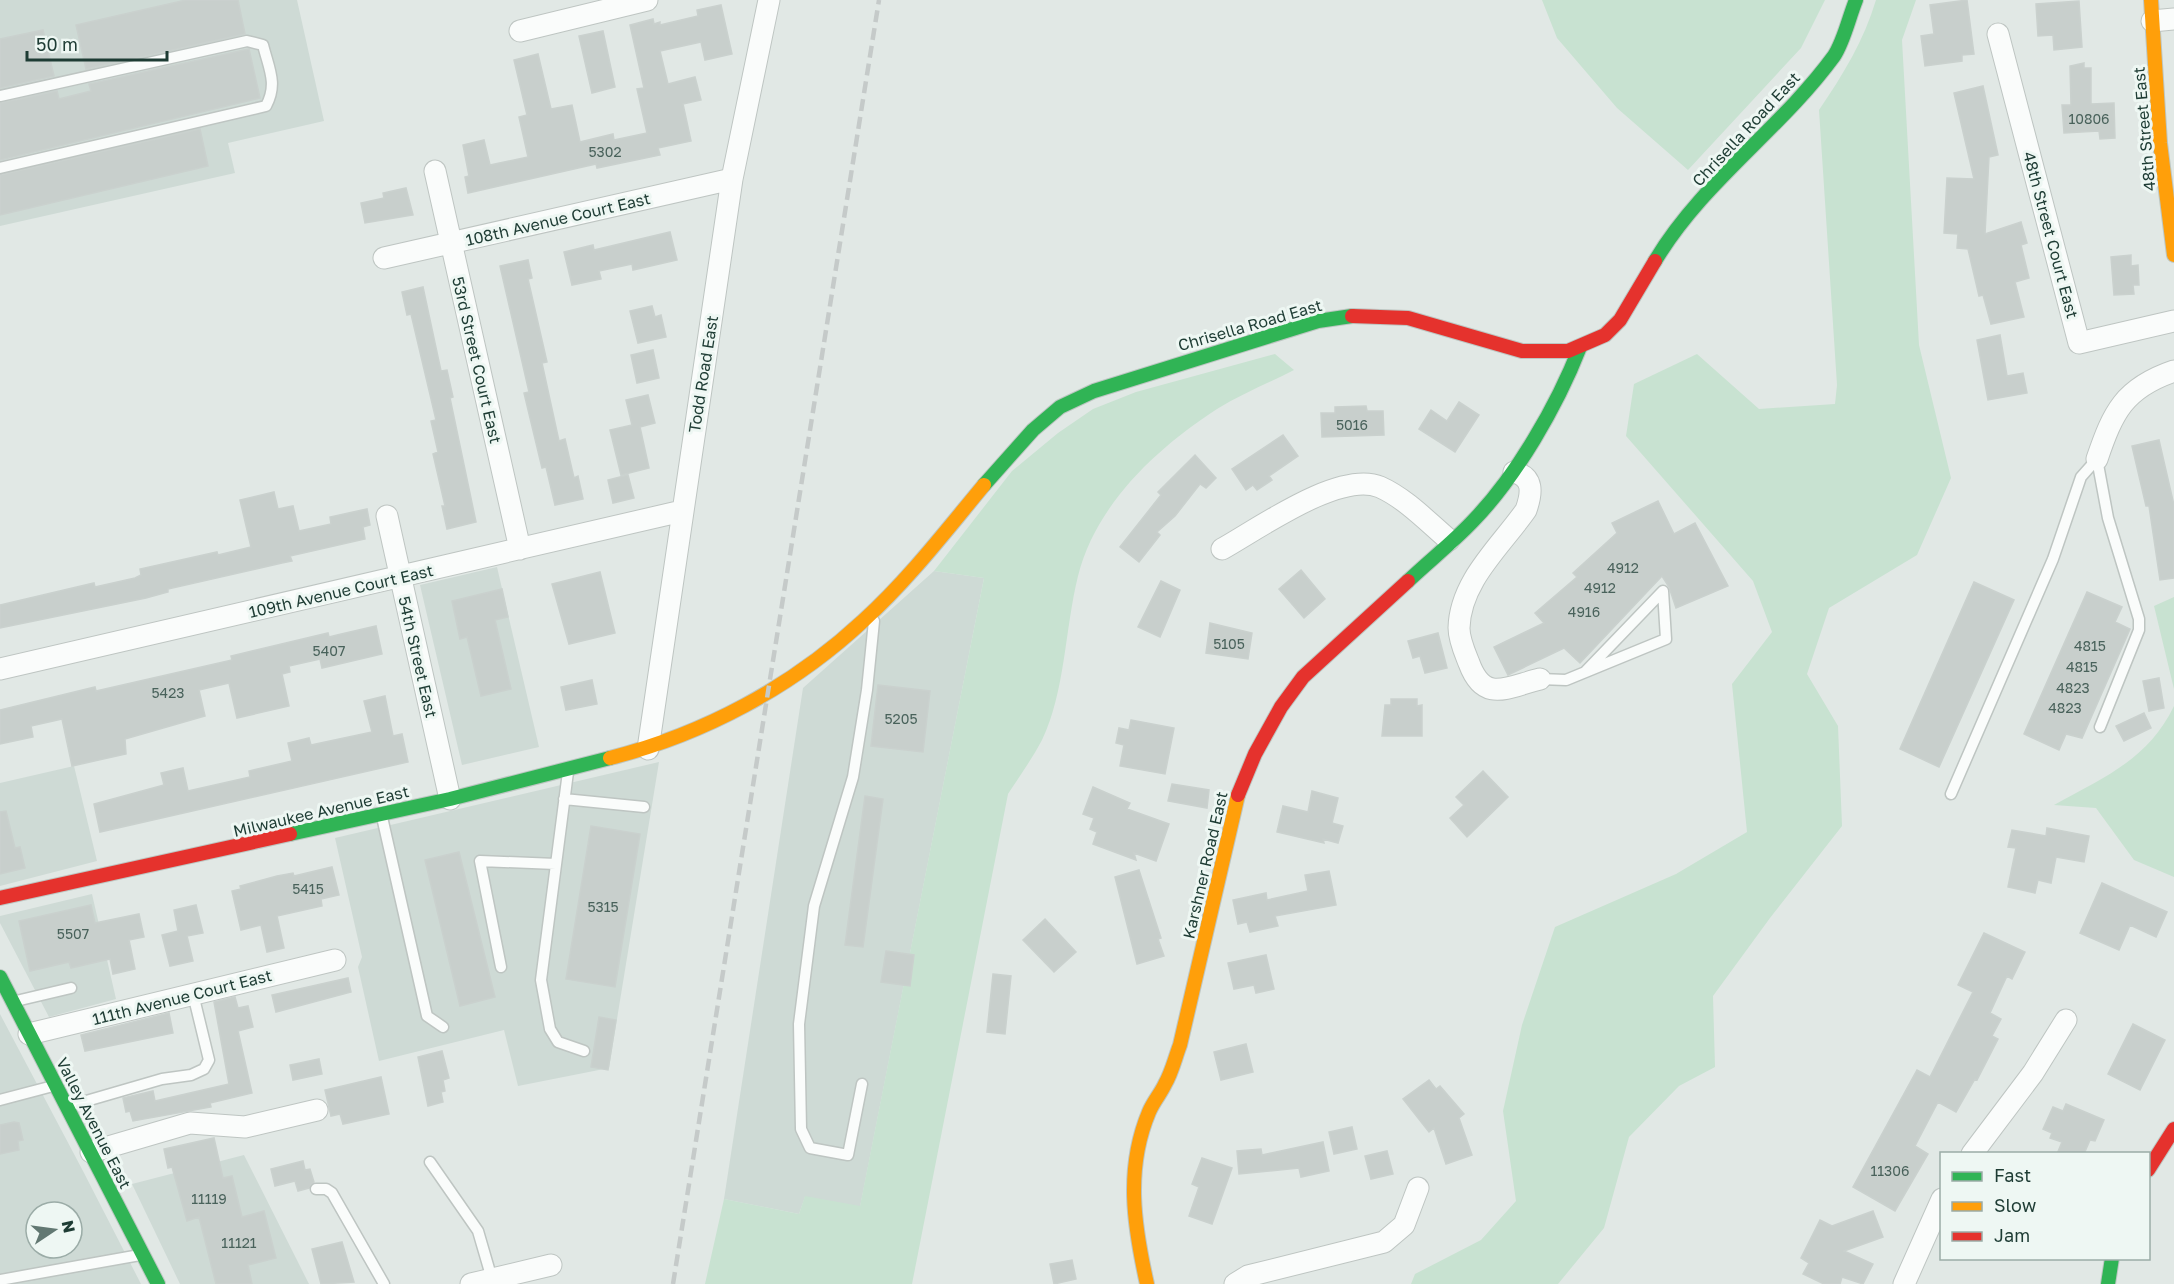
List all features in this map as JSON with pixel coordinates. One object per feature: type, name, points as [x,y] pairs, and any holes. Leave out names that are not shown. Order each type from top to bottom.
[{"type":"street","points":[[520,32],[647,0]]},
{"type":"street","name":"Todd Road East","points":[[648,749],[732,179],[769,0]]},
{"type":"street","name":"Chrisella Road East","points":[[648,749],[729,715],[782,683],[842,639],[875,609],[1032,430],[1060,407],[1094,391],[1318,321],[1355,316],[1408,318],[1522,351],[1554,353],[1580,347],[1605,335],[1620,320],[1676,230],[1727,168],[1812,83],[1835,54],[1856,0]]},
{"type":"street","points":[[2151,10],[2174,18]]},
{"type":"street","name":"48th Street East","points":[[2151,10],[2167,143],[2174,255]]},
{"type":"street","name":"48th Street Court East","points":[[1998,34],[2079,343],[2174,321]]},
{"type":"street","name":"53rd Street Court East","points":[[435,171],[520,549]]},
{"type":"street","name":"108th Avenue Court East","points":[[384,258],[732,179]]},
{"type":"street","name":"Karshner Road East","points":[[1147,1284],[1137,1240],[1132,1196],[1134,1171],[1149,1112],[1166,1083],[1180,1045],[1234,806],[1244,778],[1281,707],[1303,677],[1449,540],[1472,522],[1514,472],[1571,372],[1580,347]]},
{"type":"street","points":[[2097,459],[2109,423],[2122,403],[2144,384],[2174,371]]},
{"type":"street","points":[[1514,472],[1527,479],[1531,486],[1531,496],[1526,510],[1474,580],[1466,597],[1459,630],[1473,675],[1483,688],[1494,690],[1540,679]]},
{"type":"street","points":[[1221,549],[1316,496],[1358,483],[1380,487],[1394,494],[1449,540]]},
{"type":"street","name":"109th Avenue Court East","points":[[0,669],[682,511]]},
{"type":"street","name":"54th Street East","points":[[387,516],[450,799]]},
{"type":"street","name":"Milwaukee Avenue East","points":[[0,898],[450,799],[648,749]]},
{"type":"street","name":"111th Avenue Court East","points":[[29,1034],[335,960]]},
{"type":"street","name":"Valley Avenue East","points":[[0,978],[158,1284]]},
{"type":"street","points":[[1974,1152],[2033,1073],[2066,1020]]},
{"type":"street","points":[[91,1152],[190,1123],[245,1127],[317,1110]]},
{"type":"street","points":[[2150,1167],[2174,1129]]},
{"type":"street","points":[[1235,1284],[1248,1276],[1383,1242],[1404,1225],[1418,1188]]},
{"type":"street","points":[[1904,1284],[1940,1201]]},
{"type":"street","points":[[2108,1284],[2112,1260]]},
{"type":"street","points":[[482,1282],[551,1265]]},
{"type":"lane","points":[[0,96],[247,41],[263,45],[273,81],[273,93],[266,106],[0,168]]},
{"type":"lane","points":[[2097,459],[2108,518],[2139,619],[2139,630],[2100,727]]},
{"type":"lane","points":[[1951,794],[2053,559],[2081,477],[2097,459]]},
{"type":"lane","points":[[1540,679],[1566,680],[1666,639],[1663,591],[1585,672]]},
{"type":"lane","points":[[862,1084],[848,1155],[810,1148],[801,1128],[799,1024],[814,906],[853,777],[867,690],[875,609]]},
{"type":"lane","points":[[568,769],[541,980],[550,1029],[558,1042],[584,1051]]},
{"type":"lane","points":[[564,798],[644,807]]},
{"type":"lane","points":[[381,814],[428,1016],[443,1027]]},
{"type":"lane","points":[[501,967],[480,861],[556,864]]},
{"type":"lane","points":[[13,1001],[71,988]]},
{"type":"lane","points":[[67,1106],[162,1079],[191,1075],[204,1069],[209,1060],[208,1053],[193,994]]},
{"type":"lane","points":[[0,1100],[56,1085]]},
{"type":"lane","points":[[430,1162],[478,1231],[482,1282]]},
{"type":"lane","points":[[316,1189],[326,1189],[332,1193],[384,1284]]},
{"type":"lane","points":[[0,1280],[143,1255]]},
{"type":"shaded area","points":[[0,0],[297,0],[324,121],[228,143],[235,173],[0,226]]},
{"type":"shaded area","points":[[497,567],[539,747],[462,765],[420,585]]},
{"type":"shaded area","points":[[934,571],[984,578],[860,1207],[805,1197],[799,1214],[724,1199],[803,688]]},
{"type":"shaded area","points":[[659,762],[609,1068],[518,1086],[504,1030],[379,1061],[358,967],[362,957],[335,838]]},
{"type":"shaded area","points":[[74,766],[97,861],[0,886],[0,783]]},
{"type":"shaded area","points":[[92,894],[116,999],[49,1017],[0,923],[0,916]]},
{"type":"shaded area","points":[[0,1014],[83,1171],[141,1284],[0,1284]]},
{"type":"shaded area","points":[[244,1155],[309,1284],[180,1284],[132,1184]]},
{"type":"green space","points":[[1542,0],[1825,0],[1801,48],[1688,170],[1617,108],[1557,38]]},
{"type":"green space","points":[[1876,0],[1916,0],[1902,40],[1919,345],[1951,478],[1917,555],[1829,608],[1807,674],[1838,726],[1842,826],[1713,996],[1715,1067],[1679,1086],[1629,1137],[1604,1228],[1558,1284],[1411,1284],[1415,1274],[1481,1240],[1516,1201],[1503,1111],[1522,1025],[1555,927],[1676,874],[1747,832],[1732,684],[1772,632],[1753,581],[1626,436],[1634,384],[1697,354],[1759,409],[1835,404],[1837,385],[1819,110],[1852,57]]},
{"type":"green space","points":[[1275,354],[1294,370],[1217,409],[1172,441],[1151,460],[1114,502],[1087,550],[1078,576],[1056,702],[1050,722],[1030,761],[1008,794],[912,1284],[705,1284],[724,1199],[799,1214],[805,1196],[860,1206],[984,578],[934,571],[1012,471],[1058,433],[1093,409],[1136,392]]},
{"type":"green space","points":[[2174,597],[2174,689],[2154,606]]},
{"type":"green space","points":[[2174,706],[2174,877],[2134,860],[2096,808],[2054,805],[2107,776],[2138,754],[2163,725]]},
{"type":"building","points":[[186,0],[238,0],[245,34],[86,69],[76,25]]},
{"type":"building","points":[[1967,0],[1974,54],[1962,55],[1962,61],[1925,66],[1921,36],[1934,34],[1930,5]]},
{"type":"building","points":[[2079,1],[2082,47],[2054,50],[2053,35],[2038,36],[2036,4]]},
{"type":"building","points":[[721,5],[732,54],[705,60],[701,42],[660,51],[668,84],[695,77],[701,100],[683,104],[691,141],[658,148],[660,155],[597,168],[596,164],[468,193],[465,177],[469,176],[463,145],[484,140],[490,165],[528,157],[519,117],[527,115],[514,60],[538,54],[551,109],[572,105],[580,142],[613,134],[614,140],[647,133],[637,89],[644,88],[630,25],[653,19],[654,24],[660,22],[660,25],[698,16],[697,10]]},
{"type":"building","points":[[43,30],[54,76],[0,88],[0,39]]},
{"type":"building","points":[[603,31],[615,87],[592,93],[579,36]]},
{"type":"building","points":[[249,49],[260,98],[0,160],[0,103],[57,91],[59,99],[91,91],[89,84]]},
{"type":"building","points":[[2084,63],[2084,68],[2091,68],[2091,104],[2114,103],[2115,138],[2100,139],[2099,131],[2064,133],[2062,105],[2071,105],[2070,66]]},
{"type":"building","points":[[1983,86],[1998,155],[1989,157],[1985,234],[2021,222],[2027,243],[2021,245],[2029,278],[2015,282],[2024,317],[1991,324],[1983,295],[1979,296],[1968,249],[1957,248],[1958,234],[1944,233],[1947,178],[1974,179],[1954,93]]},
{"type":"building","points":[[200,129],[208,166],[0,215],[0,175]]},
{"type":"building","points":[[406,188],[413,215],[365,223],[361,203],[384,198],[383,193]]},
{"type":"building","points":[[670,232],[677,260],[633,270],[632,264],[599,271],[601,279],[572,285],[564,252],[593,245],[594,250]]},
{"type":"building","points":[[2131,255],[2131,266],[2138,265],[2139,285],[2133,285],[2134,294],[2114,295],[2111,257]]},
{"type":"building","points":[[528,260],[532,278],[528,279],[547,362],[542,363],[559,441],[565,439],[574,478],[578,476],[583,499],[555,505],[546,467],[542,468],[524,393],[529,392],[500,266]]},
{"type":"building","points":[[423,287],[441,371],[447,370],[453,397],[450,398],[476,522],[447,529],[442,506],[445,506],[433,454],[438,452],[431,421],[436,420],[411,314],[407,315],[402,292]]},
{"type":"building","points":[[652,306],[655,317],[661,315],[666,337],[638,343],[630,311]]},
{"type":"building","points":[[2000,335],[2007,376],[2023,373],[2027,393],[1988,400],[1977,340]]},
{"type":"building","points":[[653,350],[659,378],[637,383],[631,355]]},
{"type":"building","points":[[648,395],[655,423],[640,427],[649,468],[621,475],[610,430],[632,425],[626,400]]},
{"type":"building","points":[[1459,402],[1479,415],[1455,452],[1419,429],[1431,410],[1447,421]]},
{"type":"building","points":[[1366,406],[1367,411],[1383,411],[1384,435],[1322,437],[1321,413],[1335,413],[1335,407]]},
{"type":"building","points":[[1283,435],[1298,456],[1269,476],[1272,480],[1257,490],[1253,485],[1246,490],[1232,469]]},
{"type":"building","points":[[2159,440],[2174,505],[2174,578],[2160,580],[2149,506],[2146,506],[2132,446]]},
{"type":"building","points":[[1195,455],[1216,478],[1206,488],[1200,484],[1175,516],[1157,532],[1160,535],[1139,562],[1120,547],[1161,495],[1158,492]]},
{"type":"building","points":[[628,475],[634,498],[613,503],[608,480]]},
{"type":"building","points":[[274,492],[278,509],[293,506],[299,531],[331,524],[330,517],[367,509],[370,525],[363,527],[365,539],[290,556],[292,561],[168,589],[168,592],[146,598],[0,628],[0,605],[94,583],[95,587],[135,578],[141,575],[140,569],[251,547],[240,500]]},
{"type":"building","points":[[1658,501],[1674,534],[1695,523],[1728,586],[1676,608],[1669,587],[1662,576],[1580,663],[1564,648],[1508,675],[1494,647],[1544,623],[1535,613],[1577,577],[1573,573],[1617,533],[1612,523]]},
{"type":"building","points":[[1301,570],[1325,599],[1304,618],[1279,589]]},
{"type":"building","points":[[600,572],[615,633],[569,644],[552,584]]},
{"type":"building","points":[[1161,581],[1180,590],[1160,637],[1138,627]]},
{"type":"building","points":[[1974,582],[2014,600],[1939,767],[1900,749]]},
{"type":"building","points":[[502,589],[508,617],[495,620],[511,689],[481,696],[467,637],[460,639],[452,601]]},
{"type":"building","points":[[2087,592],[2122,607],[2115,622],[2130,629],[2082,738],[2066,734],[2059,750],[2024,734]]},
{"type":"building","points":[[1210,623],[1252,633],[1248,659],[1206,653]]},
{"type":"building","points":[[376,626],[382,654],[322,668],[320,659],[289,666],[290,672],[282,674],[289,706],[237,718],[229,683],[199,690],[205,716],[125,739],[126,754],[72,766],[62,719],[31,726],[33,737],[0,744],[0,710],[95,687],[96,691],[232,660],[231,656],[328,633],[329,637]]},
{"type":"building","points":[[1438,633],[1447,668],[1425,673],[1420,656],[1413,658],[1408,641]]},
{"type":"building","points":[[2159,678],[2164,708],[2149,711],[2143,681]]},
{"type":"building","points":[[592,680],[597,704],[566,710],[561,687]]},
{"type":"building","points":[[878,685],[930,691],[923,752],[871,746]]},
{"type":"building","points":[[385,696],[393,736],[402,734],[408,762],[100,832],[94,804],[164,785],[161,773],[183,768],[188,791],[250,777],[249,771],[292,761],[288,743],[309,738],[311,745],[372,732],[364,701]]},
{"type":"building","points":[[1391,699],[1417,699],[1417,706],[1422,705],[1422,736],[1382,736],[1385,705],[1391,705]]},
{"type":"building","points":[[2144,713],[2151,728],[2124,741],[2116,726]]},
{"type":"building","points":[[1131,720],[1174,728],[1165,774],[1120,766],[1124,745],[1116,743],[1119,728],[1129,730]]},
{"type":"building","points":[[1483,771],[1508,797],[1467,837],[1450,818],[1464,805],[1456,797]]},
{"type":"building","points":[[1172,784],[1209,790],[1207,808],[1168,801]]},
{"type":"building","points":[[1093,787],[1130,803],[1127,809],[1169,824],[1156,861],[1134,853],[1136,860],[1093,844],[1097,832],[1090,829],[1094,818],[1083,814]]},
{"type":"building","points":[[1312,791],[1338,798],[1332,823],[1343,826],[1338,843],[1323,839],[1324,843],[1277,832],[1283,806],[1308,812]]},
{"type":"building","points":[[865,796],[883,799],[863,947],[845,945]]},
{"type":"building","points":[[6,811],[15,848],[20,847],[25,868],[0,874],[0,812]]},
{"type":"building","points":[[591,826],[640,834],[615,987],[566,979]]},
{"type":"building","points":[[2047,828],[2089,836],[2084,862],[2056,857],[2051,883],[2038,880],[2035,893],[2008,887],[2016,848],[2008,847],[2012,830],[2046,836]]},
{"type":"building","points":[[459,852],[495,997],[460,1006],[425,860]]},
{"type":"building","points":[[332,867],[339,895],[321,899],[322,906],[277,916],[284,948],[267,952],[261,925],[241,930],[232,891],[241,889],[240,886],[277,876],[293,873],[294,876]]},
{"type":"building","points":[[1139,870],[1161,938],[1158,939],[1164,956],[1137,964],[1115,877]]},
{"type":"building","points":[[1329,871],[1336,905],[1275,916],[1278,926],[1250,932],[1247,922],[1238,924],[1233,900],[1266,893],[1267,900],[1308,891],[1305,875]]},
{"type":"building","points":[[2102,883],[2167,912],[2156,937],[2130,925],[2119,950],[2080,933]]},
{"type":"building","points":[[91,905],[95,923],[139,914],[144,937],[129,940],[135,969],[113,974],[110,959],[71,968],[69,962],[30,971],[19,921]]},
{"type":"building","points":[[196,905],[203,933],[187,936],[193,961],[170,966],[162,935],[178,931],[174,910]]},
{"type":"building","points":[[1045,919],[1076,952],[1054,972],[1023,940]]},
{"type":"building","points":[[1984,933],[2025,952],[2012,979],[2007,976],[1990,1013],[2001,1019],[1992,1036],[1998,1039],[1977,1080],[1975,1079],[1956,1112],[1938,1102],[1915,1146],[1928,1154],[1895,1211],[1853,1187],[1917,1070],[1930,1077],[1973,992],[1958,985]]},
{"type":"building","points":[[886,951],[914,955],[910,986],[881,982]]},
{"type":"building","points":[[1266,955],[1274,989],[1256,993],[1254,985],[1234,989],[1228,963]]},
{"type":"building","points":[[993,974],[1011,976],[1005,1034],[987,1032]]},
{"type":"building","points":[[348,978],[351,992],[276,1012],[272,995]]},
{"type":"building","points":[[235,997],[238,1008],[248,1006],[253,1027],[238,1031],[252,1093],[210,1103],[211,1107],[133,1121],[130,1111],[126,1112],[123,1098],[153,1091],[155,1101],[229,1084],[214,1002]]},
{"type":"building","points":[[169,1013],[173,1033],[85,1051],[81,1035]]},
{"type":"building","points":[[599,1017],[616,1020],[608,1070],[591,1067]]},
{"type":"building","points":[[2133,1024],[2165,1040],[2140,1090],[2108,1074]]},
{"type":"building","points":[[1246,1044],[1253,1072],[1221,1080],[1214,1052]]},
{"type":"building","points":[[442,1051],[449,1078],[443,1080],[445,1091],[441,1092],[443,1102],[428,1106],[418,1057]]},
{"type":"building","points":[[319,1059],[322,1074],[293,1080],[290,1065]]},
{"type":"building","points":[[381,1077],[389,1114],[343,1124],[340,1114],[331,1116],[325,1090]]},
{"type":"building","points":[[1429,1080],[1436,1089],[1440,1086],[1464,1114],[1459,1118],[1472,1155],[1446,1164],[1434,1128],[1429,1132],[1403,1099]]},
{"type":"building","points":[[2066,1104],[2104,1120],[2095,1141],[2090,1140],[2085,1152],[2058,1152],[2062,1142],[2050,1138],[2052,1133],[2043,1129],[2053,1107],[2063,1111]]},
{"type":"building","points":[[19,1123],[23,1140],[18,1141],[19,1150],[0,1154],[0,1125]]},
{"type":"building","points":[[1352,1127],[1357,1149],[1334,1154],[1329,1132]]},
{"type":"building","points":[[214,1138],[223,1178],[232,1176],[242,1217],[264,1211],[276,1258],[248,1265],[252,1284],[216,1284],[199,1217],[187,1221],[172,1167],[168,1168],[164,1149]]},
{"type":"building","points":[[1323,1142],[1329,1171],[1301,1177],[1299,1168],[1239,1174],[1237,1151],[1261,1149],[1262,1155]]},
{"type":"building","points":[[1387,1151],[1393,1174],[1371,1179],[1365,1156]]},
{"type":"building","points":[[1202,1158],[1232,1168],[1212,1224],[1189,1216],[1199,1187],[1192,1184]]},
{"type":"building","points":[[303,1161],[305,1170],[310,1169],[314,1182],[309,1188],[298,1191],[295,1181],[275,1186],[271,1169]]},
{"type":"building","points":[[1873,1211],[1883,1237],[1844,1251],[1873,1264],[1863,1284],[1842,1277],[1840,1284],[1824,1284],[1803,1274],[1809,1263],[1801,1258],[1820,1220],[1832,1226]]},
{"type":"building","points":[[342,1242],[354,1282],[321,1284],[312,1249]]},
{"type":"building","points":[[1072,1260],[1076,1279],[1054,1284],[1050,1264]]},
{"type":"railway","points":[[673,1284],[879,0]]},
{"type":"traffic: fast","points":[[1655,261],[1695,206],[1790,108],[1834,56],[1844,36],[1856,0]]},
{"type":"traffic: fast","points":[[984,485],[1033,430],[1060,407],[1094,391],[1318,321],[1352,316]]},
{"type":"traffic: fast","points":[[1408,581],[1464,530],[1504,484],[1534,440],[1560,393],[1580,347]]},
{"type":"traffic: fast","points":[[290,834],[450,799],[610,758]]},
{"type":"traffic: fast","points":[[0,977],[158,1284]]},
{"type":"traffic: fast","points":[[2108,1284],[2112,1260]]},
{"type":"traffic: slow","points":[[2151,0],[2160,143],[2174,255]]},
{"type":"traffic: slow","points":[[610,758],[645,748],[713,722],[777,687],[807,667],[836,645],[895,589],[984,485]]},
{"type":"traffic: slow","points":[[1147,1284],[1138,1241],[1134,1198],[1134,1176],[1141,1133],[1149,1112],[1172,1070],[1180,1045],[1238,795]]},
{"type":"traffic: jam","points":[[1352,316],[1408,318],[1522,351],[1568,351],[1605,335],[1620,320],[1655,261]]},
{"type":"traffic: jam","points":[[1238,795],[1255,754],[1281,707],[1303,677],[1408,581]]},
{"type":"traffic: jam","points":[[0,898],[290,834]]},
{"type":"traffic: jam","points":[[2150,1167],[2174,1129]]}]
